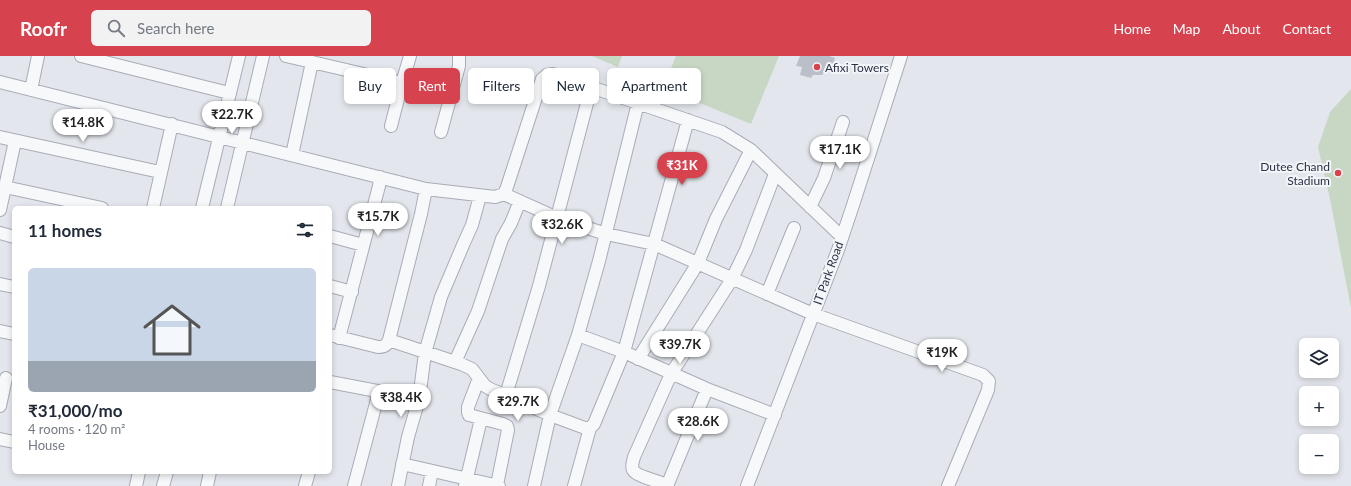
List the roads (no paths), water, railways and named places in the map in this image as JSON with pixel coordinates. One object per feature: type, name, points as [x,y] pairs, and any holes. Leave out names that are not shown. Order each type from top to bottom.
[{"type":"street","points":[[31,90],[38,56]]},
{"type":"street","points":[[81,56],[229,93]]},
{"type":"street","points":[[206,206],[229,93],[239,56]]},
{"type":"street","points":[[227,206],[263,56]]},
{"type":"street","points":[[286,56],[402,83]]},
{"type":"street","points":[[391,126],[410,56]]},
{"type":"street","points":[[441,132],[459,66],[459,56]]},
{"type":"street","name":"IT Park Road","points":[[747,486],[775,416],[842,236],[901,56]]},
{"type":"street","points":[[292,155],[312,62]]},
{"type":"street","points":[[504,194],[542,79]]},
{"type":"street","points":[[0,82],[426,189],[495,197],[504,194],[557,218],[606,234],[654,244],[813,314],[977,372],[989,381],[988,390],[948,486]]},
{"type":"street","points":[[506,395],[539,286],[587,104]]},
{"type":"street","points":[[534,486],[550,415],[578,335],[606,234],[638,104]]},
{"type":"street","points":[[641,104],[722,132],[750,150],[842,236]]},
{"type":"street","points":[[574,486],[590,428],[594,424],[624,352],[688,120]]},
{"type":"street","points":[[810,207],[824,178],[843,122]]},
{"type":"street","points":[[153,206],[172,124]]},
{"type":"street","points":[[0,137],[160,172]]},
{"type":"street","points":[[0,210],[15,141]]},
{"type":"street","points":[[638,359],[698,263],[719,213],[750,150]]},
{"type":"street","points":[[707,389],[667,485],[636,474],[632,465],[671,374],[732,279],[746,250],[775,174]]},
{"type":"street","points":[[380,177],[352,292],[335,336],[378,348],[384,347],[389,340],[426,189]]},
{"type":"street","points":[[5,187],[93,206]]},
{"type":"street","points":[[398,486],[402,464],[419,399],[425,353],[441,297],[472,225],[480,196]]},
{"type":"street","points":[[455,362],[478,311],[502,239],[511,223],[520,201]]},
{"type":"street","points":[[767,294],[794,228]]},
{"type":"street","points":[[0,234],[12,237]]},
{"type":"street","points":[[332,236],[363,244]]},
{"type":"street","points":[[0,284],[12,287]]},
{"type":"street","points":[[332,287],[352,292]]},
{"type":"street","points":[[0,330],[12,333]]},
{"type":"street","points":[[578,335],[624,352],[671,374],[775,416]]},
{"type":"street","points":[[389,340],[472,369],[485,386],[492,390],[550,415],[585,428],[590,428]]},
{"type":"street","points":[[0,406],[7,378]]},
{"type":"street","points":[[402,464],[432,471],[466,482],[498,486],[508,430],[507,426],[503,424],[469,415],[468,412],[478,378]]},
{"type":"street","points":[[332,383],[419,399]]},
{"type":"street","points":[[354,486],[379,392]]},
{"type":"street","points":[[466,482],[481,419]]},
{"type":"street","points":[[0,439],[12,442]]},
{"type":"street","points":[[429,486],[432,471]]},
{"type":"street","points":[[136,486],[137,474]]},
{"type":"street","points":[[163,486],[166,474]]},
{"type":"street","points":[[207,486],[210,474]]},
{"type":"street","points":[[305,486],[308,474]]},
{"type":"place","name":"Afixi Towers","points":[[817,67]]},
{"type":"place","name":"Dutee Chand Stadium","points":[[1338,173]]}]
